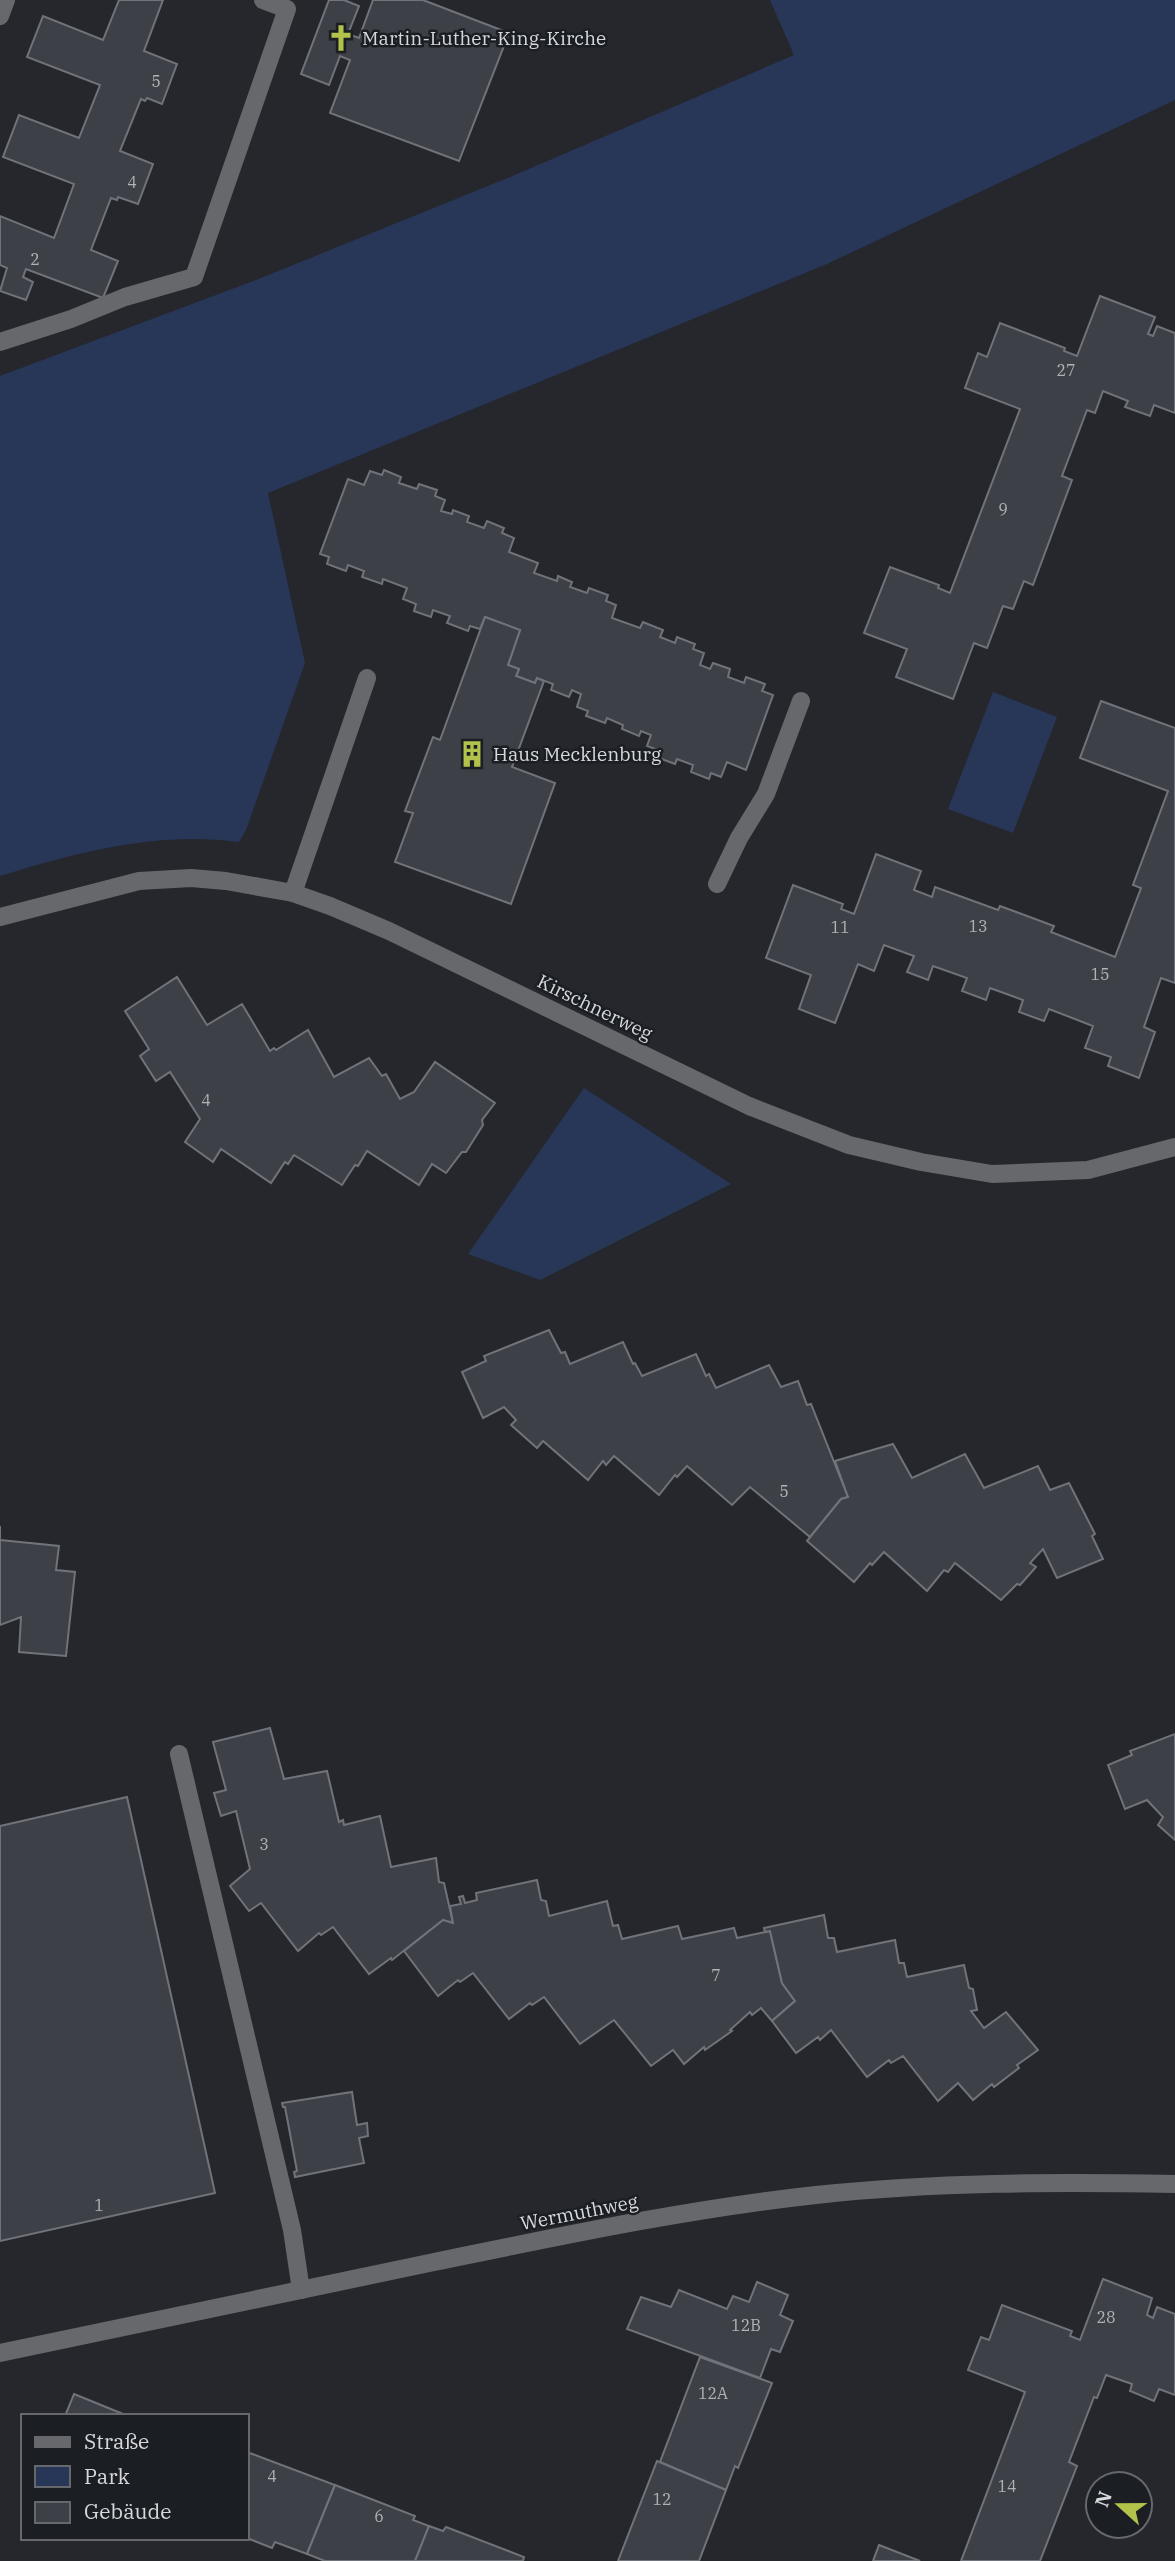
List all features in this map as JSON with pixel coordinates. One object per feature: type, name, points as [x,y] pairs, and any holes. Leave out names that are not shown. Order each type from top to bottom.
[{"type":"street","points":[[0,16],[6,0]]},
{"type":"street","points":[[0,342],[71,319],[125,297],[194,277],[287,9],[263,0]]},
{"type":"street","points":[[293,893],[367,678]]},
{"type":"street","points":[[717,884],[739,838],[766,794],[801,701]]},
{"type":"street","name":"Kirschnerweg","points":[[0,916],[139,881],[191,878],[226,881],[293,893],[389,931],[749,1105],[849,1144],[921,1162],[992,1174],[1088,1170],[1175,1147]]},
{"type":"street","points":[[179,1754],[292,2230],[302,2290]]},
{"type":"street","name":"Wermuthweg","points":[[0,2353],[693,2211],[818,2195],[982,2183],[1175,2184]]},
{"type":"green space","points":[[770,0],[1175,0],[1175,100],[827,264],[268,493],[305,663],[246,830],[239,842],[178,839],[118,846],[0,876],[0,376],[256,280],[510,177],[794,55]]},
{"type":"green space","points":[[993,692],[1057,717],[1013,833],[948,809]]},
{"type":"green space","points":[[584,1088],[731,1184],[540,1280],[468,1254]]},
{"type":"building","points":[[119,0],[163,0],[144,51],[177,64],[162,104],[147,98],[145,101],[141,99],[120,151],[153,164],[138,204],[118,197],[117,200],[111,198],[91,250],[118,261],[103,298],[26,269],[23,277],[33,282],[26,300],[0,291],[7,268],[0,265],[0,216],[54,238],[74,184],[3,157],[19,115],[79,138],[100,85],[27,57],[43,16],[103,40]]},
{"type":"building","points":[[329,0],[344,0],[359,6],[348,34],[359,38],[373,0],[423,0],[509,33],[459,161],[330,113],[350,60],[340,56],[329,85],[301,74]]},
{"type":"building","points":[[1100,296],[1155,317],[1148,334],[1153,336],[1157,326],[1175,333],[1175,413],[1154,405],[1150,416],[1125,407],[1128,401],[1103,391],[1095,413],[1087,410],[1062,476],[1072,480],[1033,585],[1024,581],[1013,609],[1003,606],[987,648],[974,643],[953,699],[896,677],[907,649],[864,633],[890,567],[939,585],[938,588],[950,593],[1020,409],[965,388],[978,353],[987,357],[1000,323],[1065,348],[1064,351],[1077,356]]},
{"type":"building","points":[[384,470],[401,477],[399,483],[417,489],[419,484],[437,490],[435,496],[445,500],[441,511],[452,514],[453,510],[469,516],[467,522],[484,528],[487,521],[504,528],[502,533],[514,538],[509,552],[538,563],[534,573],[557,581],[558,576],[572,582],[570,587],[587,593],[589,588],[608,595],[606,601],[616,605],[612,618],[640,628],[643,622],[663,630],[660,637],[675,643],[677,637],[695,644],[693,649],[704,653],[700,665],[710,669],[713,663],[730,669],[728,677],[744,683],[746,677],[765,684],[762,691],[773,695],[746,770],[727,762],[721,777],[711,773],[709,779],[691,772],[693,765],[677,759],[675,764],[656,757],[658,750],[647,746],[651,735],[641,731],[639,736],[622,729],[623,725],[607,718],[605,723],[586,716],[588,711],[577,707],[581,694],[572,690],[569,697],[551,690],[553,684],[537,678],[535,683],[516,676],[519,669],[508,665],[520,630],[485,617],[480,629],[470,626],[468,631],[447,623],[450,616],[433,610],[431,617],[414,611],[416,604],[403,599],[407,588],[383,579],[382,584],[362,577],[364,571],[348,565],[346,571],[327,564],[329,557],[320,554],[348,479],[364,485],[370,471],[382,475]]},
{"type":"building","name":"Haus Mecklenburg","points":[[485,617],[520,630],[508,665],[519,669],[516,676],[535,683],[537,678],[544,681],[512,767],[555,783],[511,904],[395,862],[413,813],[405,811],[433,737],[440,740]]},
{"type":"building","points":[[1101,701],[1175,728],[1175,983],[1161,978],[1144,1027],[1155,1032],[1139,1078],[1108,1066],[1111,1057],[1085,1048],[1093,1026],[1049,1009],[1044,1021],[1019,1012],[1023,1000],[990,988],[986,1000],[962,991],[967,978],[933,966],[928,980],[907,972],[914,956],[884,945],[874,971],[858,964],[835,1023],[799,1009],[811,975],[766,958],[793,885],[843,904],[841,909],[854,914],[876,854],[921,871],[914,890],[932,897],[935,887],[998,910],[1000,906],[1054,926],[1051,932],[1115,957],[1141,888],[1133,885],[1168,791],[1080,758]]},
{"type":"building","points":[[177,977],[207,1025],[242,1004],[270,1051],[308,1030],[334,1077],[369,1058],[382,1076],[386,1074],[400,1099],[414,1092],[435,1062],[495,1103],[482,1120],[483,1125],[466,1152],[462,1152],[446,1173],[432,1164],[419,1185],[367,1151],[342,1185],[294,1155],[288,1164],[285,1162],[271,1183],[221,1149],[213,1162],[185,1142],[200,1119],[170,1072],[156,1081],[140,1056],[149,1049],[125,1011]]},
{"type":"building","points":[[549,1330],[570,1364],[623,1342],[642,1376],[696,1354],[706,1376],[709,1374],[716,1388],[769,1365],[781,1387],[798,1381],[807,1405],[811,1404],[848,1497],[841,1499],[810,1537],[750,1487],[732,1505],[687,1466],[677,1477],[675,1475],[659,1495],[614,1456],[606,1465],[603,1461],[588,1480],[543,1441],[537,1448],[511,1425],[516,1420],[504,1407],[483,1418],[462,1372],[486,1361],[484,1356]]},
{"type":"building","points":[[893,1444],[912,1478],[965,1454],[984,1488],[1038,1466],[1050,1490],[1069,1483],[1095,1534],[1092,1536],[1103,1559],[1057,1578],[1043,1549],[1030,1563],[1036,1567],[1020,1585],[1017,1584],[1001,1600],[955,1563],[948,1572],[944,1570],[927,1591],[884,1552],[872,1565],[870,1563],[854,1582],[807,1541],[841,1499],[848,1497],[835,1461]]},
{"type":"building","points":[[0,1540],[59,1546],[56,1570],[75,1572],[66,1656],[19,1652],[21,1617],[0,1625]]},
{"type":"building","points":[[270,1728],[284,1779],[327,1771],[339,1822],[343,1820],[344,1825],[380,1816],[391,1867],[436,1858],[439,1882],[444,1883],[453,1923],[443,1920],[392,1960],[391,1958],[369,1974],[333,1927],[321,1935],[319,1933],[298,1951],[261,1903],[249,1911],[230,1886],[250,1869],[236,1811],[221,1816],[214,1793],[226,1790],[213,1742]]},
{"type":"building","points":[[1175,1734],[1175,1840],[1158,1825],[1163,1817],[1147,1800],[1125,1809],[1108,1765],[1132,1755],[1130,1751]]},
{"type":"building","points":[[127,1797],[215,2193],[0,2241],[0,1826]]},
{"type":"building","points":[[537,1880],[541,1900],[546,1901],[549,1916],[607,1901],[613,1926],[618,1925],[622,1939],[678,1926],[682,1939],[734,1928],[737,1938],[770,1931],[782,1983],[795,2001],[772,2021],[761,2008],[752,2015],[750,2012],[730,2030],[732,2031],[705,2050],[704,2047],[684,2064],[673,2050],[651,2066],[614,2020],[580,2044],[544,1997],[532,2005],[530,2003],[509,2019],[473,1973],[460,1982],[458,1980],[438,1996],[404,1951],[443,1920],[453,1923],[450,1906],[461,1904],[459,1897],[463,1896],[465,1903],[477,1900],[476,1893]]},
{"type":"building","points":[[824,1915],[828,1938],[834,1938],[837,1952],[895,1940],[899,1963],[904,1963],[907,1977],[964,1965],[977,2010],[971,2011],[984,2028],[1006,2012],[1038,2050],[1017,2065],[1019,2068],[994,2087],[992,2084],[973,2100],[958,2083],[938,2101],[903,2056],[891,2063],[889,2060],[867,2077],[831,2030],[820,2040],[818,2037],[796,2053],[772,2021],[795,2001],[782,1983],[770,1931],[765,1932],[764,1928]]},
{"type":"building","points":[[352,2092],[357,2125],[367,2123],[368,2136],[359,2138],[364,2163],[295,2177],[294,2172],[297,2171],[282,2103]]},
{"type":"building","points":[[1103,2279],[1152,2298],[1147,2315],[1153,2318],[1157,2307],[1175,2314],[1175,2395],[1159,2389],[1154,2401],[1130,2391],[1132,2384],[1106,2375],[1097,2398],[1094,2397],[1069,2462],[1077,2466],[1040,2561],[961,2561],[1025,2392],[968,2370],[981,2337],[989,2340],[1002,2305],[1072,2331],[1070,2336],[1080,2340]]},
{"type":"building","points":[[757,2282],[788,2295],[780,2315],[793,2321],[780,2352],[771,2349],[760,2378],[627,2329],[641,2297],[671,2307],[679,2290],[727,2309],[733,2296],[749,2302]]},
{"type":"building","points":[[700,2357],[772,2383],[738,2468],[735,2466],[726,2490],[660,2462]]},
{"type":"building","points":[[74,2394],[123,2414],[66,2414]]},
{"type":"building","points":[[248,2452],[335,2485],[307,2554],[275,2542],[272,2548],[248,2538]]},
{"type":"building","points":[[657,2461],[726,2490],[699,2561],[618,2561]]},
{"type":"building","points":[[335,2485],[415,2516],[413,2520],[429,2526],[415,2561],[325,2561],[307,2554]]},
{"type":"building","points":[[429,2526],[443,2531],[446,2527],[524,2557],[523,2561],[415,2561]]},
{"type":"building","points":[[879,2545],[920,2561],[873,2561]]},
{"type":"place","name":"Martin-Luther-King-Kirche","points":[[341,38]]},
{"type":"place","name":"Haus Mecklenburg","points":[[472,754]]}]
